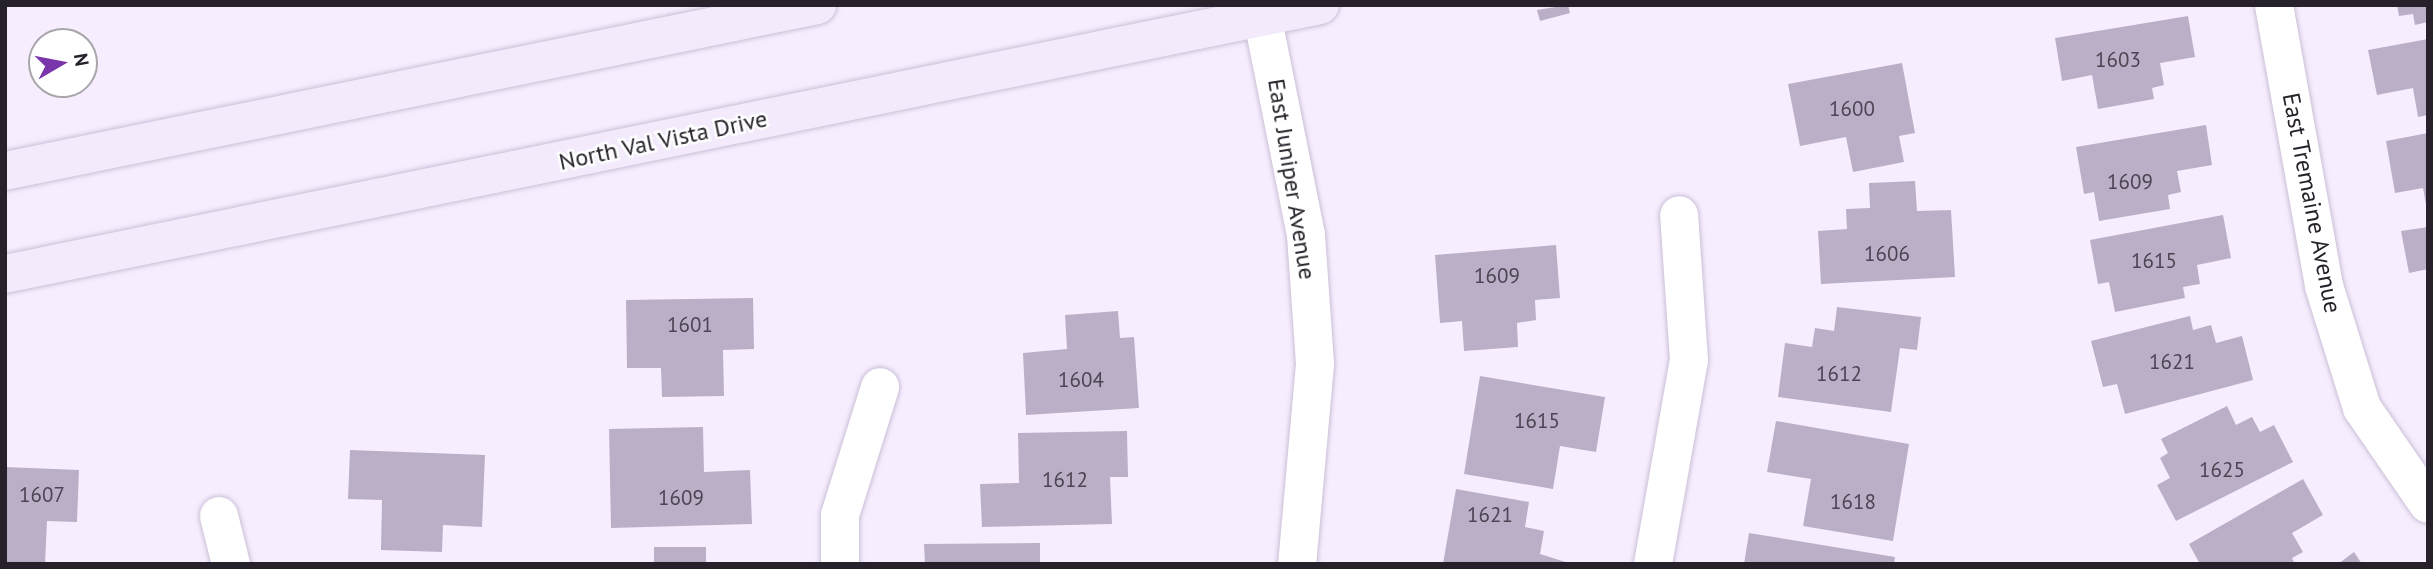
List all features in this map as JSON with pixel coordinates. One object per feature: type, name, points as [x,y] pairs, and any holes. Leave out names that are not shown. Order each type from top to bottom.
[{"type":"main road","points":[[5,171],[817,5]]},
{"type":"main road","name":"North Val Vista Drive","points":[[5,274],[1261,11],[1320,5]]},
{"type":"street","name":"East Tremaine Avenue","points":[[2274,5],[2324,286],[2362,408],[2428,504]]},
{"type":"street","name":"East Juniper Avenue","points":[[1261,11],[1306,235],[1315,364],[1297,564]]},
{"type":"street","points":[[1653,564],[1689,360],[1679,215]]},
{"type":"street","points":[[840,564],[840,515],[880,387]]},
{"type":"street","points":[[219,516],[231,564]]},
{"type":"building","points":[[1568,5],[1570,13],[1540,21],[1537,10]]},
{"type":"building","points":[[2397,5],[2428,5],[2428,22],[2415,25],[2413,14],[2399,16]]},
{"type":"building","points":[[2188,16],[2195,57],[2160,63],[2164,85],[2152,88],[2154,99],[2098,109],[2092,75],[2062,81],[2055,38]]},
{"type":"building","points":[[2428,39],[2428,115],[2418,117],[2413,88],[2377,95],[2368,50]]},
{"type":"building","points":[[1902,63],[1915,133],[1899,136],[1904,162],[1853,172],[1846,137],[1800,146],[1788,84]]},
{"type":"building","points":[[2206,125],[2212,165],[2177,171],[2181,192],[2168,195],[2170,209],[2099,221],[2094,192],[2084,194],[2076,147]]},
{"type":"building","points":[[2428,133],[2426,205],[2423,188],[2395,193],[2386,141]]},
{"type":"building","points":[[1915,181],[1917,211],[1951,210],[1955,277],[1821,284],[1818,231],[1847,229],[1846,209],[1870,208],[1869,183]]},
{"type":"building","points":[[2223,215],[2231,258],[2197,265],[2200,284],[2183,287],[2185,298],[2115,312],[2109,282],[2098,284],[2090,240]]},
{"type":"building","points":[[2428,227],[2428,269],[2409,273],[2401,231]]},
{"type":"building","points":[[1556,245],[1560,298],[1535,300],[1536,320],[1517,323],[1518,347],[1464,351],[1462,321],[1440,323],[1435,255]]},
{"type":"building","points":[[753,298],[754,349],[723,350],[724,396],[662,397],[661,368],[627,368],[626,300]]},
{"type":"building","points":[[1837,307],[1921,317],[1917,350],[1900,348],[1891,412],[1778,397],[1785,343],[1812,347],[1815,328],[1834,331]]},
{"type":"building","points":[[1118,311],[1120,338],[1134,337],[1139,408],[1026,415],[1023,353],[1067,349],[1065,315]]},
{"type":"building","points":[[2190,316],[2193,330],[2211,325],[2216,343],[2242,336],[2253,380],[2125,414],[2117,384],[2103,387],[2091,341]]},
{"type":"building","points":[[1480,376],[1605,397],[1596,452],[1560,446],[1553,489],[1464,474]]},
{"type":"building","points":[[2227,406],[2236,425],[2252,417],[2260,432],[2274,425],[2293,462],[2176,521],[2157,485],[2170,478],[2160,458],[2168,453],[2161,439]]},
{"type":"building","points":[[1776,421],[1909,444],[1893,541],[1803,526],[1811,479],[1767,472]]},
{"type":"building","points":[[703,427],[704,472],[750,470],[752,524],[611,528],[609,429]]},
{"type":"building","points":[[1127,431],[1128,477],[1110,477],[1112,524],[982,527],[980,484],[1019,483],[1018,433]]},
{"type":"building","points":[[350,450],[485,455],[482,527],[443,525],[442,552],[381,550],[382,500],[348,499]]},
{"type":"building","points":[[5,467],[79,470],[77,522],[47,521],[45,564],[5,564]]},
{"type":"building","points":[[2303,479],[2323,515],[2292,533],[2303,552],[2292,558],[2295,564],[2200,564],[2189,544]]},
{"type":"building","points":[[1456,489],[1529,502],[1525,527],[1544,531],[1540,554],[1572,564],[1443,564]]},
{"type":"building","points":[[1749,533],[1895,557],[1894,564],[1744,564]]},
{"type":"building","points":[[1040,543],[1040,564],[925,564],[924,544]]},
{"type":"building","points":[[654,547],[706,547],[706,564],[654,564]]},
{"type":"building","points":[[2354,552],[2362,564],[2338,564]]}]
